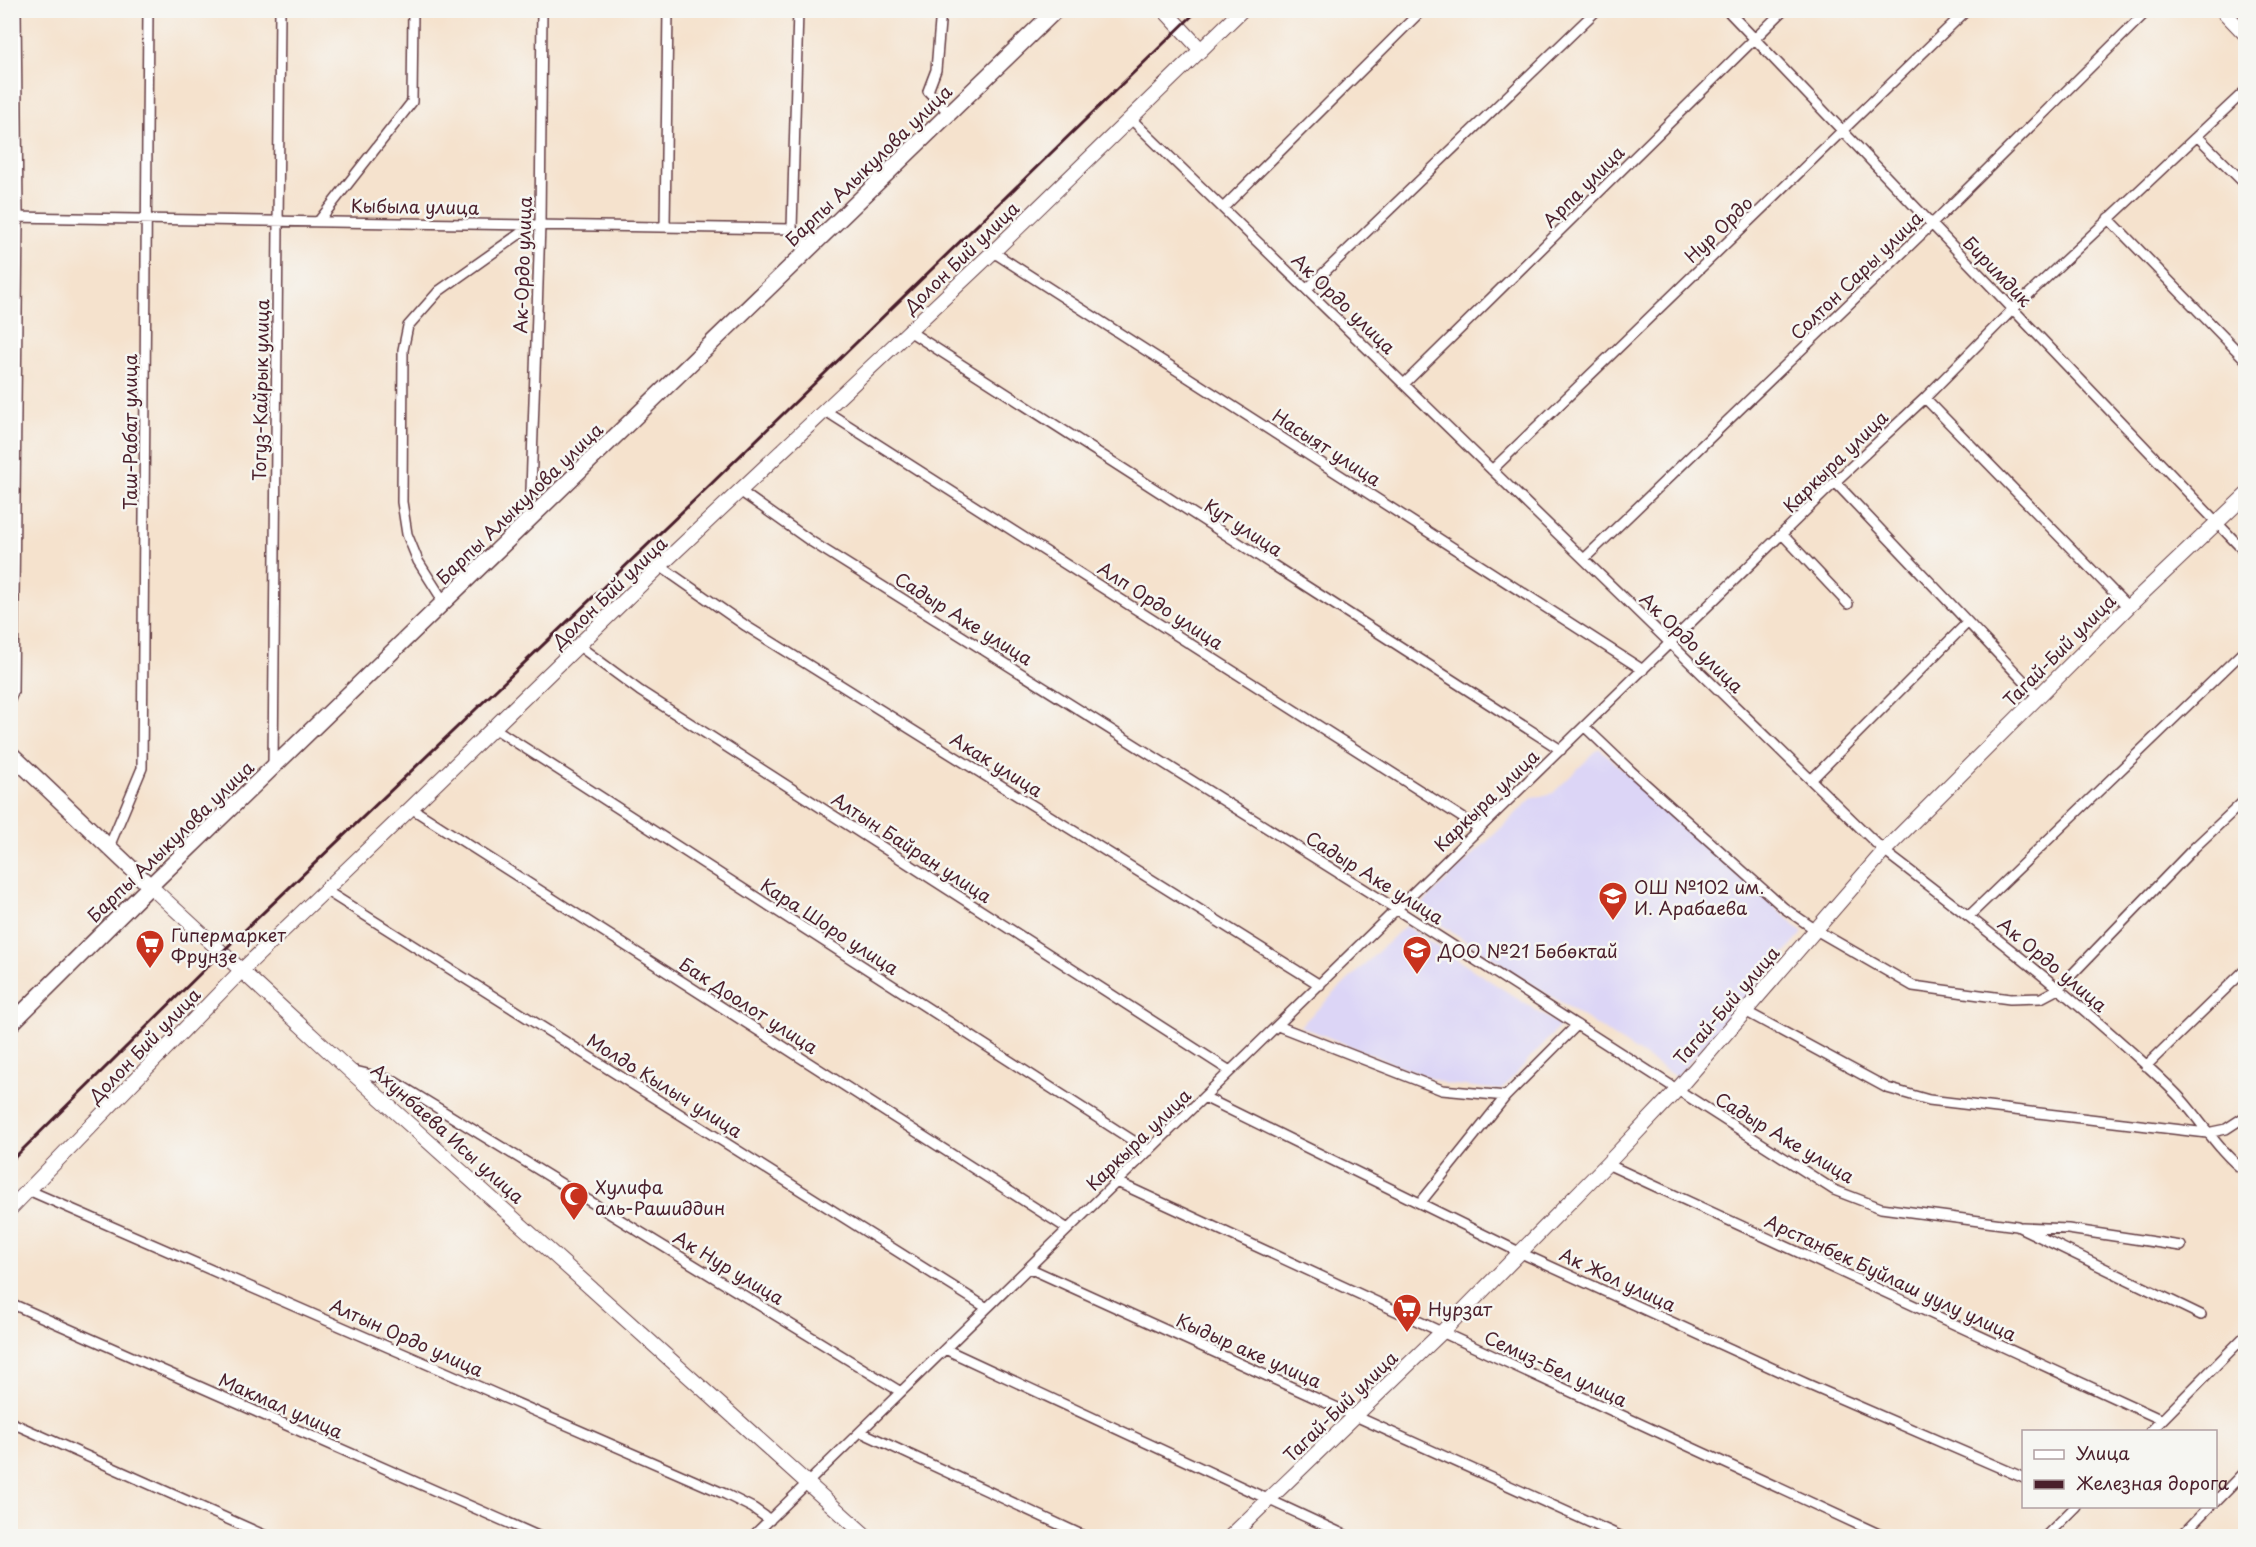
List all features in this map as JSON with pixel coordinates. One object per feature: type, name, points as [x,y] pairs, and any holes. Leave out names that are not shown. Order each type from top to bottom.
[{"type":"main road","name":"Барпы Алыкулова улица","points":[[10,1025],[150,886],[1056,10]]},
{"type":"main road","name":"Ахунбаева Исы улица","points":[[10,753],[150,886]]},
{"type":"street","points":[[10,700],[13,692],[16,10]]},
{"type":"street","name":"Таш-Рабат улица","points":[[109,846],[142,768],[148,10]]},
{"type":"street","name":"Тогуз-Кайрык улица","points":[[273,769],[280,10]]},
{"type":"street","points":[[318,222],[412,102],[413,10]]},
{"type":"street","name":"Ак-Ордо улица","points":[[530,520],[542,10]]},
{"type":"street","points":[[665,226],[668,10]]},
{"type":"street","points":[[798,10],[792,229],[811,249]]},
{"type":"street","points":[[941,10],[936,70],[928,92],[949,113]]},
{"type":"street","points":[[1164,10],[1201,50]]},
{"type":"street","name":"Долон Бий улица","points":[[10,1209],[241,971],[660,566],[993,252],[1242,10]]},
{"type":"street","points":[[1222,208],[1422,10]]},
{"type":"street","points":[[1307,289],[1598,10]]},
{"type":"street","name":"Биримдик","points":[[1727,10],[2246,553]]},
{"type":"street","name":"Арпа улица","points":[[1404,384],[1784,10]]},
{"type":"street","name":"Нур Ордо","points":[[1492,470],[1967,10]]},
{"type":"street","name":"Солтон Сары улица","points":[[1584,559],[1931,225],[2148,10]]},
{"type":"street","points":[[2222,10],[2246,35]]},
{"type":"street","name":"Каркыра улица","points":[[753,1536],[1835,482],[1925,398],[2012,310],[2246,90]]},
{"type":"street","name":"Ак Ордо улица","points":[[1130,118],[1884,851],[1969,916],[2146,1065],[2187,1106],[2233,1163],[2246,1172]]},
{"type":"street","points":[[2197,136],[2246,185]]},
{"type":"street","name":"Кыбыла улица","points":[[14,217],[792,229]]},
{"type":"street","points":[[2108,218],[2246,360]]},
{"type":"street","points":[[444,602],[418,561],[407,534],[402,502],[403,350],[408,326],[439,291],[536,224]]},
{"type":"street","name":"Насыят улица","points":[[993,252],[1643,670]]},
{"type":"street","name":"Кут улица","points":[[909,331],[1561,750]]},
{"type":"street","points":[[1925,398],[2128,607]]},
{"type":"street","name":"Алп Ордо улица","points":[[824,410],[1480,829]]},
{"type":"street","points":[[1835,482],[2038,696]]},
{"type":"street","name":"Садыр Аке улица","points":[[740,491],[812,542],[1396,909],[1834,1191],[1881,1208],[2017,1226],[2068,1229],[2181,1246]]},
{"type":"street","name":"Тагай-Бий улица","points":[[1231,1536],[1441,1333],[1607,1164],[1676,1091],[1884,851],[2128,607],[2246,495]]},
{"type":"street","points":[[1782,534],[1848,604]]},
{"type":"street","name":"Акак улица","points":[[660,566],[746,626],[1320,985]]},
{"type":"street","points":[[1811,780],[1968,622]]},
{"type":"street","name":"Алтын Байран улица","points":[[579,646],[640,691],[1230,1071]]},
{"type":"street","points":[[1969,916],[2246,649]]},
{"type":"street","points":[[1585,727],[1784,908],[1816,930],[1913,986],[2010,999],[2041,998],[2058,990],[2195,847],[2246,799]]},
{"type":"street","name":"Кара Шоро улица","points":[[494,728],[1149,1151]]},
{"type":"street","name":"Бак Доолот улица","points":[[411,808],[1068,1229]]},
{"type":"street","name":"Ахунбаева Исы улица","points":[[150,886],[349,1070],[866,1536]]},
{"type":"street","name":"Молдо Кылыч улица","points":[[326,890],[987,1308]]},
{"type":"street","points":[[2146,1065],[2246,969]]},
{"type":"street","points":[[1745,1011],[1887,1088],[1929,1100],[2207,1133],[2226,1130],[2246,1116]]},
{"type":"street","points":[[1421,1202],[1506,1096],[1577,1025]]},
{"type":"street","points":[[1278,1026],[1442,1090],[1506,1096]]},
{"type":"street","name":"Ак Нур улица","points":[[349,1070],[392,1080],[902,1392]]},
{"type":"street","name":"Ак Жол улица","points":[[1204,1097],[1521,1253],[1807,1384],[2022,1477]]},
{"type":"street","name":"Арстанбек Буйлаш уулу улица","points":[[1607,1164],[2162,1420]]},
{"type":"street","name":"Семиз-Бел улица","points":[[1117,1182],[1883,1536]]},
{"type":"street","name":"Алтын Ордо улица","points":[[28,1190],[725,1494],[753,1508],[770,1520]]},
{"type":"street","name":"Садыр Аке улица","points":[[2017,1226],[2201,1315]]},
{"type":"street","name":"Кыдыр аке улица","points":[[1029,1268],[1620,1536]]},
{"type":"street","name":"Макмал улица","points":[[10,1303],[538,1536]]},
{"type":"street","points":[[2151,1430],[2246,1335]]},
{"type":"street","points":[[945,1349],[1347,1536]]},
{"type":"street","points":[[10,1422],[266,1536]]},
{"type":"street","points":[[861,1432],[1084,1536]]},
{"type":"street","points":[[2217,1500],[2246,1470]]},
{"type":"street","points":[[2046,1536],[2074,1508]]},
{"type":"street","points":[[2181,1536],[2208,1508]]},
{"type":"shaded area","name":"ОШ №102 им. И. Арабаева","points":[[1599,748],[1803,933],[1676,1077],[1417,909],[1532,798],[1553,793]]},
{"type":"shaded area","name":"ДОО №21 Бөбөктай","points":[[1405,926],[1560,1026],[1501,1090],[1446,1084],[1300,1026]]},
{"type":"railway","points":[[10,1162],[221,953],[708,487],[1198,10]]},
{"type":"place","name":"ОШ №102 им. И. Арабаева","points":[[1613,922]]},
{"type":"place","name":"Гипермаркет Фрунзе","points":[[150,970]]},
{"type":"place","name":"ДОО №21 Бөбөктай","points":[[1417,976]]},
{"type":"place","name":"Хулифа аль-Рашиддин","points":[[574,1222]]},
{"type":"place","name":"Нурзат","points":[[1407,1334]]}]
